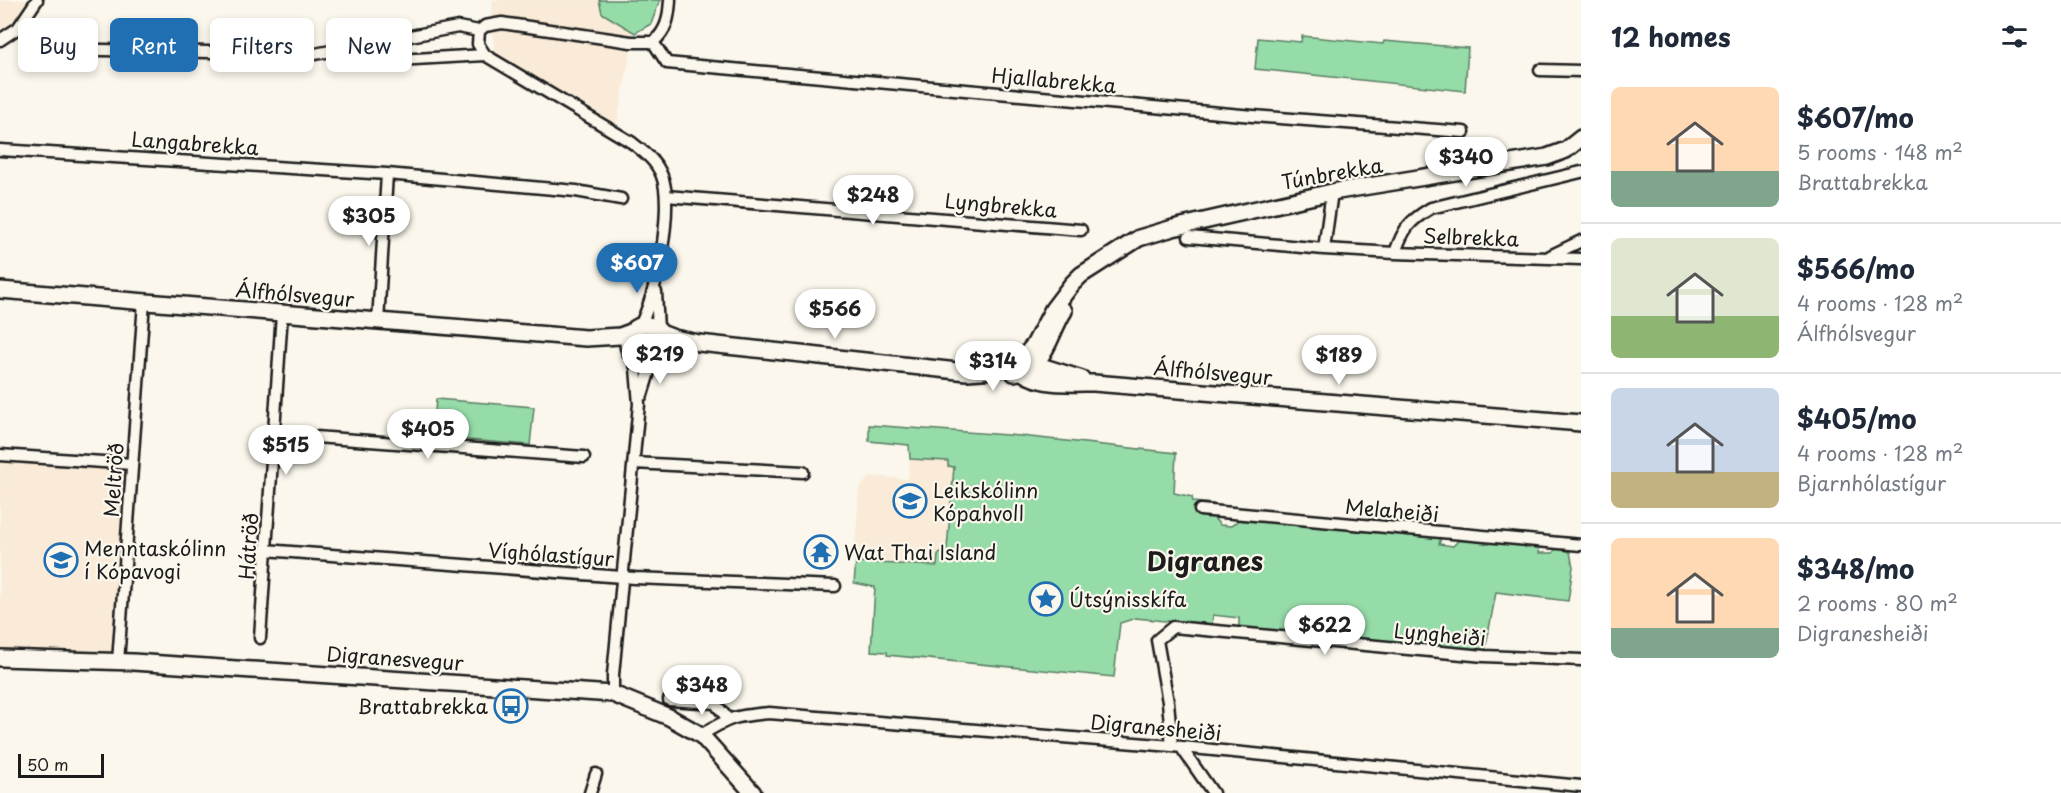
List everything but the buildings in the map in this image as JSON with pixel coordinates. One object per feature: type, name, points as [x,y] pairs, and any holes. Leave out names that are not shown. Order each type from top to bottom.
[{"type":"street","points":[[0,40],[18,28],[37,0]]},
{"type":"street","points":[[639,404],[650,369],[663,343],[659,332],[656,279],[666,196],[661,174],[647,154],[631,142],[486,56],[480,51],[478,44],[479,31],[484,26],[502,23],[631,42],[653,42],[665,30],[670,0]]},
{"type":"street","points":[[98,50],[315,54],[458,27],[479,31]]},
{"type":"street","name":"Hjallabrekka","points":[[653,42],[667,63],[676,64],[1253,116],[1464,132]]},
{"type":"street","points":[[412,60],[486,56]]},
{"type":"street","points":[[1540,70],[1581,71]]},
{"type":"street","name":"Túnbrekka","points":[[1022,365],[1044,351],[1061,315],[1097,266],[1139,238],[1173,228],[1332,192],[1546,157],[1566,150],[1581,138]]},
{"type":"street","name":"Langabrekka","points":[[0,150],[387,174],[576,191],[621,199]]},
{"type":"street","name":"Selbrekka","points":[[1395,253],[1401,234],[1412,219],[1431,208],[1581,172]]},
{"type":"street","points":[[378,322],[387,174]]},
{"type":"street","points":[[1324,249],[1332,192]]},
{"type":"street","name":"Lyngbrekka","points":[[666,196],[1081,230]]},
{"type":"street","name":"Selbrekka","points":[[1189,237],[1395,253],[1581,259]]},
{"type":"street","name":"Selbrekka","points":[[1547,257],[1581,241]]},
{"type":"street","points":[[613,694],[639,404],[636,368],[628,342],[644,317],[656,279]]},
{"type":"street","name":"Álfhólsvegur","points":[[0,290],[586,338],[620,336],[635,329]]},
{"type":"street","name":"Meltröð","points":[[117,662],[144,302]]},
{"type":"street","name":"Hátröð","points":[[260,638],[282,313]]},
{"type":"street","points":[[635,329],[649,325],[659,332]]},
{"type":"street","name":"Álfhólsvegur","points":[[659,332],[674,338],[699,343],[993,375],[1022,365],[1094,383],[1581,423]]},
{"type":"street","name":"Álfhólsvegur","points":[[586,338],[631,353]]},
{"type":"street","name":"Álfhólsvegur","points":[[658,354],[699,343]]},
{"type":"street","points":[[631,353],[641,360],[651,359],[658,354]]},
{"type":"street","points":[[275,434],[584,457]]},
{"type":"street","points":[[0,455],[132,464]]},
{"type":"street","points":[[634,463],[803,472]]},
{"type":"street","name":"Melaheiði","points":[[1200,510],[1581,545]]},
{"type":"street","name":"Víghólastígur","points":[[265,550],[623,577],[835,586]]},
{"type":"street","name":"Lyngheiði","points":[[1176,746],[1157,640],[1173,627],[1484,656],[1581,660]]},
{"type":"street","name":"Digranesvegur","points":[[0,658],[117,662],[613,694],[669,717],[701,735],[753,793]]},
{"type":"street","points":[[669,700],[715,703],[727,718]]},
{"type":"street","name":"Digranesheiði","points":[[701,735],[727,718],[769,713],[1176,746],[1581,786]]},
{"type":"street","points":[[1176,746],[1213,793]]},
{"type":"street","points":[[590,793],[596,774]]},
{"type":"shaded area","points":[[0,0],[42,0],[25,18],[18,18],[18,25],[0,44]]},
{"type":"shaded area","points":[[493,0],[599,0],[602,13],[633,25],[631,50],[616,128],[496,59],[491,20]]},
{"type":"shaded area","name":"Menntaskólinn í Kópavogi","points":[[0,458],[127,467],[114,656],[0,652]]},
{"type":"shaded area","name":"Leikskólinn Kópahvoll","points":[[910,459],[948,461],[960,467],[958,543],[938,566],[886,564],[879,568],[854,566],[859,488],[871,476],[908,479]]},
{"type":"green space","points":[[599,0],[660,0],[651,24],[635,33],[602,13]]},
{"type":"green space","points":[[1302,36],[1383,44],[1384,41],[1468,48],[1465,91],[1255,69],[1258,38],[1301,42]]},
{"type":"green space","points":[[436,399],[534,407],[530,445],[433,437]]},
{"type":"green space","points":[[869,425],[1021,436],[1176,453],[1174,493],[1192,497],[1193,502],[1213,504],[1212,516],[1220,525],[1231,526],[1240,519],[1368,528],[1441,538],[1439,544],[1453,546],[1459,540],[1539,546],[1539,553],[1553,553],[1557,547],[1570,552],[1573,567],[1568,601],[1496,592],[1484,656],[1239,628],[1239,618],[1213,615],[1212,626],[1136,618],[1120,623],[1114,677],[887,655],[887,652],[871,651],[875,587],[854,583],[856,562],[937,566],[938,555],[947,549],[954,467],[948,466],[948,461],[910,459],[909,445],[869,441]]},
{"type":"place","name":"Leikskólinn Kópahvoll","points":[[910,501]]},
{"type":"place","name":"Wat Thai Island","points":[[821,552]]},
{"type":"place","name":"Menntaskólinn í Kópavogi","points":[[61,560]]},
{"type":"place","name":"Útsýnisskífa","points":[[1046,599]]},
{"type":"place","name":"Brattabrekka","points":[[511,706]]},
{"type":"district","name":"Digranes","points":[[1205,560]]}]
